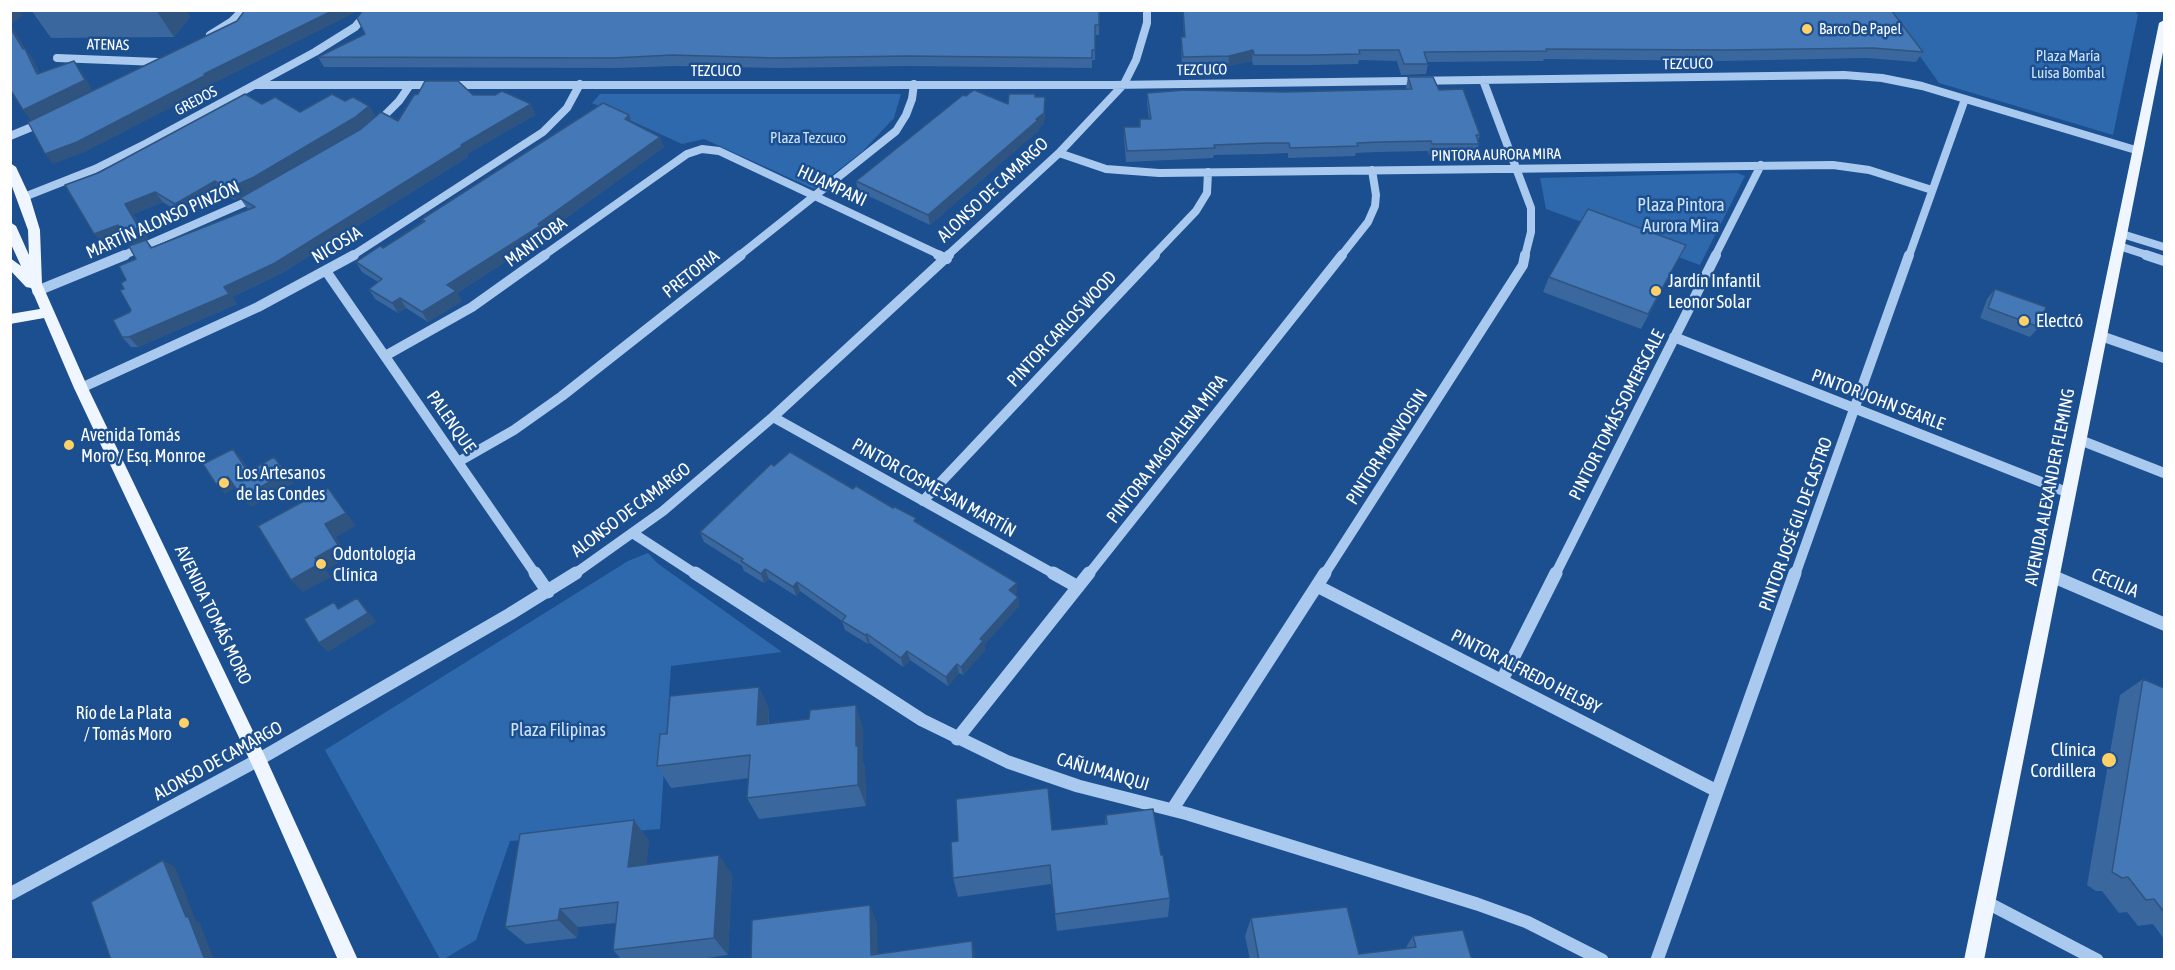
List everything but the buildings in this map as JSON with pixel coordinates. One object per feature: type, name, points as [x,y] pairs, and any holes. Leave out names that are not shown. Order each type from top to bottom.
[{"type":"main road","name":"AVENIDA ALEXANDER FLEMING","points":[[1974,960],[2164,23]]},
{"type":"main road","name":"AVENIDA TOMÁS MORO","points":[[10,167],[24,197],[36,244],[37,291]]},
{"type":"main road","name":"AVENIDA TOMÁS MORO","points":[[10,226],[81,388],[258,760],[348,960]]},
{"type":"main road","name":"AVENIDA TOMÁS MORO","points":[[10,262],[37,291]]},
{"type":"main road","points":[[10,318],[47,313]]},
{"type":"street","points":[[203,39],[231,22],[243,10]]},
{"type":"street","name":"GREDOS","points":[[24,197],[95,169],[255,85],[339,39],[355,27],[370,10]]},
{"type":"street","name":"ALONSO DE CAMARGO","points":[[10,894],[258,760],[548,592],[634,534],[732,454],[947,259],[1059,153],[1124,84],[1136,60],[1147,23],[1147,10]]},
{"type":"street","name":"ATENAS","points":[[57,58],[158,62]]},
{"type":"street","name":"ATENAS","points":[[139,72],[167,58]]},
{"type":"street","name":"TEZCUCO","points":[[255,85],[1124,84],[1844,75],[1902,82],[2139,151]]},
{"type":"street","name":"PINTOR MONVOISIN","points":[[1172,810],[1523,265],[1529,249],[1531,208],[1483,80]]},
{"type":"street","name":"NICOSIA","points":[[81,388],[258,308],[326,271],[543,132],[567,108],[580,84]]},
{"type":"street","name":"PRETORIA","points":[[458,462],[535,417],[896,131],[910,107],[914,84]]},
{"type":"street","points":[[370,129],[389,112],[410,85]]},
{"type":"street","name":"PINTOR JOSÉ GIL DE CASTRO","points":[[1657,960],[1965,99]]},
{"type":"street","points":[[10,136],[49,120]]},
{"type":"street","name":"HUAMPANI","points":[[702,149],[714,149],[947,259]]},
{"type":"street","name":"MANITOBA","points":[[385,356],[472,307],[687,154],[702,149]]},
{"type":"street","name":"PINTORA AURORA MIRA","points":[[1059,153],[1094,166],[1122,172],[1761,165],[1851,167],[1887,175],[1932,190]]},
{"type":"street","name":"PINTOR TOMÁS SOMERSCALE","points":[[1502,680],[1761,165]]},
{"type":"street","name":"PINTORA MAGDALENA MIRA","points":[[957,739],[1368,222],[1375,207],[1376,195],[1372,170]]},
{"type":"street","name":"PINTOR CARLOS WOOD","points":[[923,501],[1196,211],[1207,193],[1208,172]]},
{"type":"street","name":"MARTÍN ALONSO PINZÓN","points":[[37,291],[184,231],[264,193]]},
{"type":"street","points":[[2120,240],[2164,248]]},
{"type":"street","points":[[2120,240],[2164,261]]},
{"type":"street","name":"PALENQUE","points":[[326,271],[548,592]]},
{"type":"street","points":[[2101,336],[2164,358]]},
{"type":"street","name":"PINTOR JOHN SEARLE","points":[[1674,337],[2069,493]]},
{"type":"street","name":"PINTOR COSME SAN MARTÍN","points":[[773,417],[1078,587]]},
{"type":"street","points":[[2080,440],[2164,472]]},
{"type":"street","name":"CAÑUMANQUI","points":[[634,534],[879,693],[957,739],[1008,762],[1068,783],[1172,810],[1487,908],[1527,922],[1602,960]]},
{"type":"street","name":"CECILIA","points":[[2052,576],[2164,624]]},
{"type":"street","name":"PINTOR ALFREDO HELSBY","points":[[1317,586],[1718,791]]},
{"type":"street","points":[[1986,902],[2097,960]]},
{"type":"green space","name":"Plaza María Luisa Bombal","points":[[1888,11],[2135,11],[2138,15],[2113,135],[1939,83]]},
{"type":"green space","name":"Plaza Tezcuco","points":[[600,94],[901,94],[894,118],[863,151],[814,189],[704,139],[682,144],[592,103]]},
{"type":"green space","name":"Plaza Pintora Aurora Mira","points":[[1737,173],[1745,176],[1700,265],[1546,209],[1540,178]]},
{"type":"green space","name":"Plaza Filipinas","points":[[648,553],[657,563],[782,652],[671,666],[660,829],[510,841],[476,940],[444,959],[440,959],[325,750],[628,561]]},
{"type":"place","name":"Barco De Papel","points":[[1807,29]]},
{"type":"place","name":"Jardín Infantil Leonor Solar","points":[[1656,291]]},
{"type":"place","name":"Electcó","points":[[2024,321]]},
{"type":"place","name":"Avenida Tomás Moro / Esq. Monroe","points":[[69,445]]},
{"type":"place","name":"Los Artesanos de las Condes","points":[[224,483]]},
{"type":"place","name":"Odontología Clínica","points":[[321,564]]},
{"type":"place","name":"Río de La Plata / Tomás Moro","points":[[184,723]]},
{"type":"place","name":"Clínica Cordillera","points":[[2109,760]]}]
